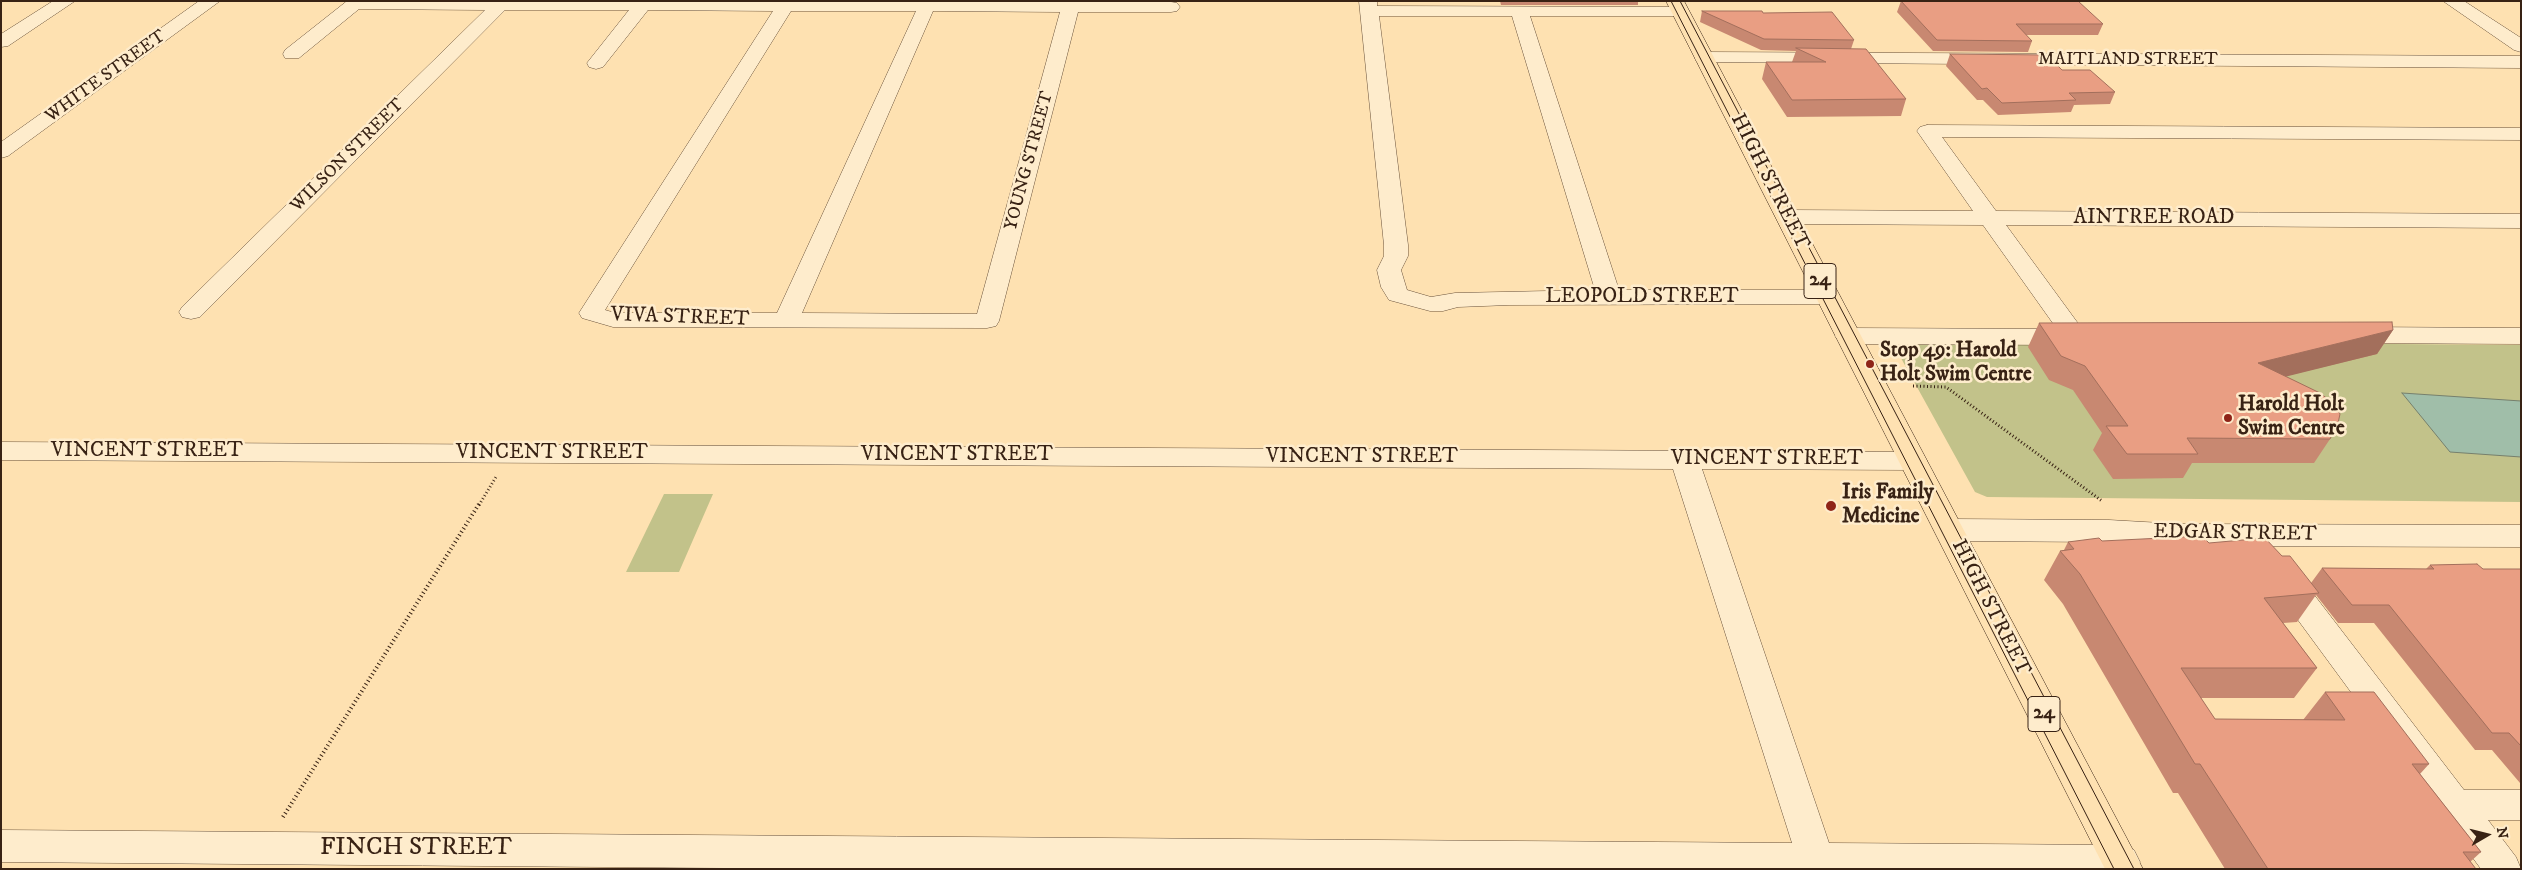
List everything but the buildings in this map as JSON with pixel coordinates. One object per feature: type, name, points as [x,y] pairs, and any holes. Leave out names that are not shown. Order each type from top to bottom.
[{"type":"main road","name":"HIGH STREET","points":[[1678,6],[2122,866]]},
{"type":"street","points":[[1,42],[66,1]]},
{"type":"street","name":"WHITE STREET","points":[[1,152],[211,1]]},
{"type":"street","points":[[2452,1],[2521,46]]},
{"type":"street","points":[[292,54],[356,3],[502,3],[642,6],[1072,4],[1171,8]]},
{"type":"street","name":"WILSON STREET","points":[[191,312],[502,3]]},
{"type":"street","name":"VIVA STREET","points":[[787,4],[591,314],[613,320],[988,321]]},
{"type":"street","name":"YOUNG STREET","points":[[988,321],[1072,4]]},
{"type":"street","points":[[596,62],[642,6]]},
{"type":"street","points":[[786,321],[927,6]]},
{"type":"street","points":[[1368,6],[1520,12],[1678,6]]},
{"type":"street","name":"LEOPOLD STREET","points":[[1368,6],[1396,256],[1388,270],[1393,287],[1408,292],[1430,304],[1443,304],[1455,300],[1828,297]]},
{"type":"street","points":[[1520,12],[1610,299]]},
{"type":"street","name":"MAITLAND STREET","points":[[1704,58],[2521,62]]},
{"type":"street","points":[[1848,336],[2084,337],[1989,218],[1927,131],[2521,134]]},
{"type":"street","name":"AINTREE ROAD","points":[[1787,217],[2521,221]]},
{"type":"street","points":[[2325,334],[2521,336]]},
{"type":"street","name":"VINCENT STREET","points":[[1,451],[1913,461]]},
{"type":"street","points":[[1684,459],[1817,864]]},
{"type":"street","name":"EDGAR STREET","points":[[1950,530],[2109,531],[2180,535],[2521,536]]},
{"type":"street","points":[[2251,535],[2503,869]]},
{"type":"street","points":[[2455,805],[2521,805]]},
{"type":"street","name":"FINCH STREET","points":[[1,846],[2122,866]]},
{"type":"path","points":[[1913,386],[1946,387],[2102,501]]},
{"type":"path","points":[[264,847],[497,475]]},
{"type":"green space","name":"Harold Holt Swim Centre","points":[[1891,340],[2521,345],[2521,502],[1987,497],[1975,492]]},
{"type":"green space","points":[[664,494],[713,494],[679,572],[626,572]]},
{"type":"shaded area","points":[[2402,393],[2521,401],[2521,457],[2450,452]]},
{"type":"tram line","points":[[1671,1],[2114,869]]},
{"type":"tram line","points":[[1680,1],[2134,869]]},
{"type":"place","name":"Stop 49: Harold Holt Swim Centre","points":[[1870,364]]},
{"type":"place","name":"Harold Holt Swim Centre","points":[[2228,418]]},
{"type":"place","name":"Iris Family Medicine","points":[[1831,506]]}]
